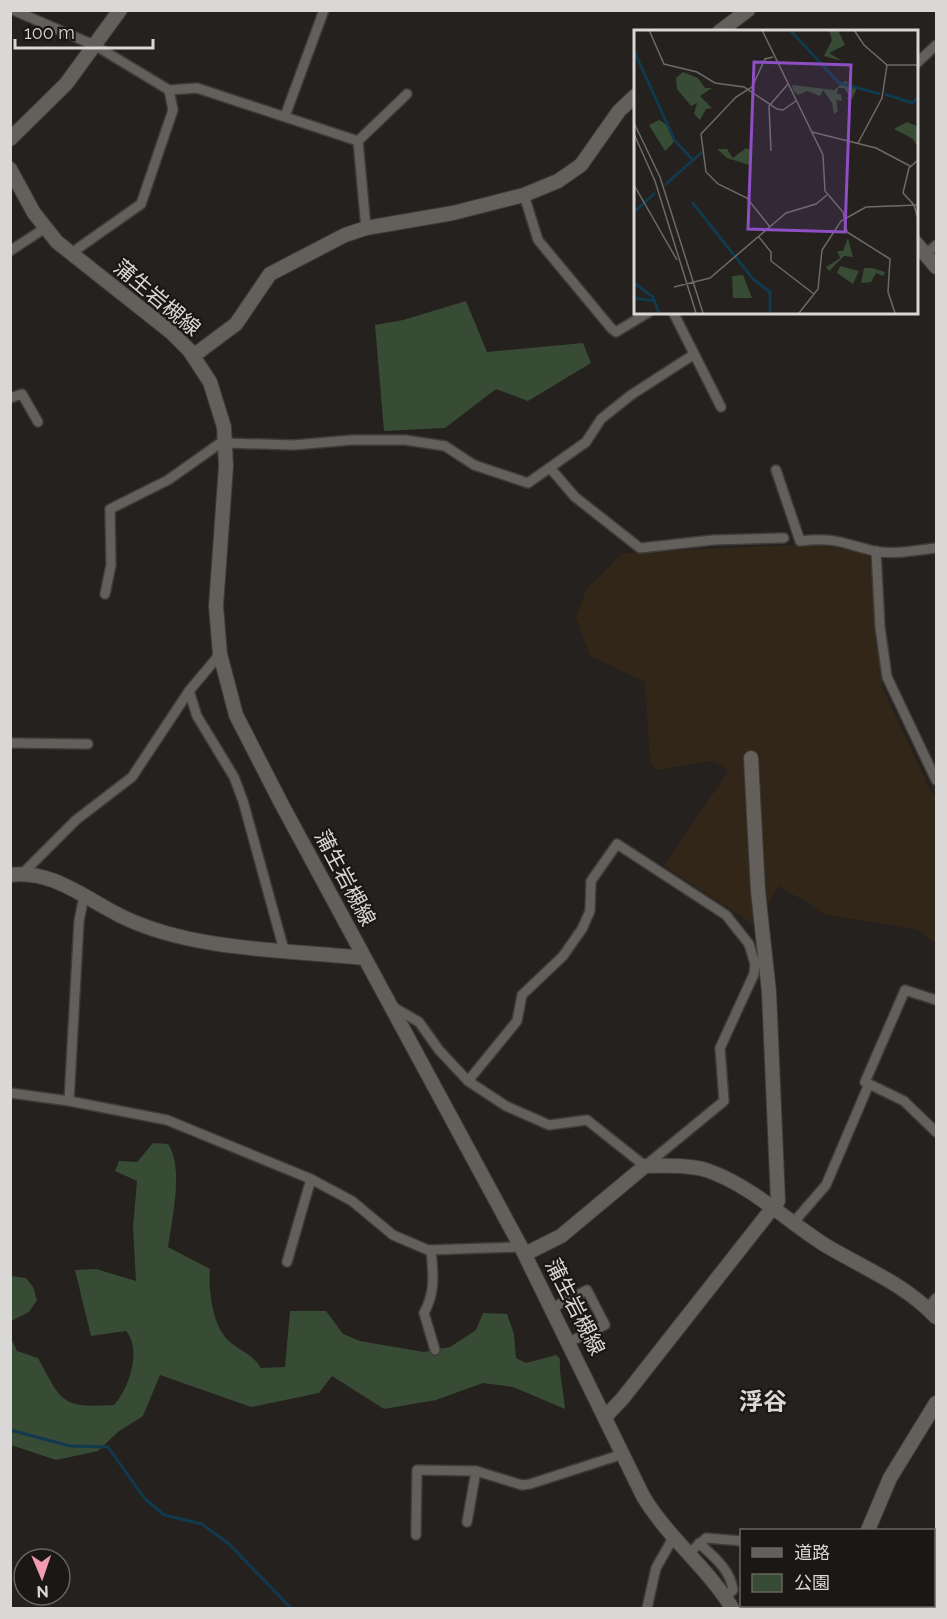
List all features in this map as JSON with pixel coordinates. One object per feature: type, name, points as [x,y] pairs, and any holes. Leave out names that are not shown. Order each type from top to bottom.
[{"type":"street","points":[[13,10],[96,46],[169,90],[196,88],[358,141]]},
{"type":"street","points":[[10,139],[45,107],[96,46],[120,10]]},
{"type":"street","points":[[285,116],[324,10]]},
{"type":"street","points":[[720,30],[731,16],[748,10]]},
{"type":"street","points":[[731,16],[743,30]]},
{"type":"street","points":[[917,62],[936,45]]},
{"type":"street","points":[[70,254],[141,204],[173,110],[169,90]]},
{"type":"street","points":[[358,141],[407,94]]},
{"type":"street","points":[[193,356],[236,324],[270,274],[345,235],[366,228],[430,218],[524,195],[558,181],[581,165],[619,111],[634,97]]},
{"type":"street","points":[[358,141],[366,228]]},
{"type":"street","name":"蒲生岩槻線","points":[[10,169],[45,228],[70,254],[172,333],[193,356],[216,397],[225,443],[216,586],[220,654],[233,704],[247,739],[523,1250],[606,1416],[643,1496],[673,1538],[728,1603]]},
{"type":"street","points":[[524,195],[538,240],[611,328],[616,332],[646,314]]},
{"type":"street","points":[[10,250],[45,228]]},
{"type":"street","points":[[917,245],[936,267]]},
{"type":"street","points":[[926,255],[936,245]]},
{"type":"street","points":[[674,314],[721,407]]},
{"type":"street","points":[[105,594],[111,565],[110,509],[168,480],[219,444],[294,445],[352,440],[405,440],[445,446],[474,465],[528,483],[551,469],[586,442],[601,419],[631,394],[693,355]]},
{"type":"street","points":[[10,398],[22,394],[38,422]]},
{"type":"street","points":[[551,469],[575,497],[640,548],[713,540],[784,538]]},
{"type":"street","points":[[776,470],[800,541],[824,538],[848,542],[876,551],[936,548]]},
{"type":"street","points":[[876,551],[880,627],[887,677],[936,780]]},
{"type":"street","points":[[17,874],[76,820],[132,777],[189,691],[220,654]]},
{"type":"street","points":[[189,691],[197,716],[234,777],[243,801],[284,950]]},
{"type":"street","points":[[10,744],[88,744]]},
{"type":"street","points":[[606,1416],[775,1209],[779,1192],[760,963],[759,899],[751,758]]},
{"type":"street","points":[[468,1081],[517,1021],[522,995],[563,956],[582,929],[590,911],[591,881],[616,844],[620,844],[692,895],[726,915],[749,944],[760,963]]},
{"type":"street","points":[[17,874],[40,875],[152,930],[193,939],[364,958]]},
{"type":"street","points":[[69,1101],[79,921],[84,896]]},
{"type":"street","points":[[10,1093],[69,1101],[167,1120],[311,1179],[352,1201],[393,1235],[431,1250],[523,1250],[568,1231],[724,1101],[720,1048],[760,963]]},
{"type":"street","points":[[936,1000],[905,990],[865,1082],[904,1101],[936,1132]]},
{"type":"street","points":[[391,1006],[419,1022],[439,1050],[468,1081],[506,1106],[549,1125],[558,1126],[587,1120],[645,1166],[706,1170],[735,1183],[826,1245],[882,1274],[933,1308]]},
{"type":"street","points":[[793,1223],[826,1185],[869,1084]]},
{"type":"street","points":[[287,1262],[311,1179]]},
{"type":"street","points":[[431,1250],[434,1287],[432,1298],[424,1313],[435,1350]]},
{"type":"street","points":[[552,1308],[587,1290],[605,1325],[569,1342]]},
{"type":"street","points":[[868,1529],[890,1478],[936,1403]]},
{"type":"street","points":[[416,1535],[417,1470],[476,1471],[522,1485],[623,1454]]},
{"type":"street","points":[[467,1522],[476,1471]]},
{"type":"street","points":[[647,1608],[656,1568],[673,1538]]},
{"type":"street","points":[[688,1554],[706,1538],[740,1541]]},
{"type":"street","points":[[699,1543],[719,1561],[729,1577],[733,1590],[728,1603]]},
{"type":"shaded area","points":[[812,544],[869,554],[882,686],[931,792],[936,796],[936,943],[917,929],[827,915],[779,886],[756,926],[664,866],[729,770],[712,761],[657,770],[650,761],[645,682],[590,656],[576,617],[587,588],[623,553]]},
{"type":"green space","points":[[466,301],[487,352],[583,343],[591,363],[528,401],[496,389],[445,428],[384,431],[375,325],[403,320]]},
{"type":"green space","points":[[153,1143],[168,1144],[175,1166],[176,1194],[168,1247],[210,1269],[211,1297],[219,1327],[229,1341],[251,1356],[261,1368],[285,1367],[290,1311],[326,1311],[343,1334],[360,1341],[424,1352],[450,1347],[476,1330],[483,1313],[507,1314],[514,1334],[516,1358],[526,1363],[556,1355],[560,1359],[565,1409],[513,1387],[483,1383],[436,1400],[384,1409],[332,1376],[319,1393],[251,1407],[160,1375],[143,1416],[119,1431],[98,1451],[56,1460],[11,1445],[10,1336],[17,1351],[38,1358],[58,1393],[73,1403],[96,1406],[114,1405],[129,1379],[133,1358],[131,1339],[126,1331],[91,1336],[75,1270],[96,1269],[136,1281],[133,1227],[137,1181],[115,1171],[119,1161],[137,1162]]},
{"type":"green space","points":[[11,1276],[26,1278],[33,1287],[37,1300],[29,1312],[11,1321]]},
{"type":"waterway","points":[[10,1430],[70,1446],[108,1447],[145,1499],[164,1515],[202,1524],[229,1544],[291,1608]]},
{"type":"district","name":"浮谷","points":[[763,1402]]}]
